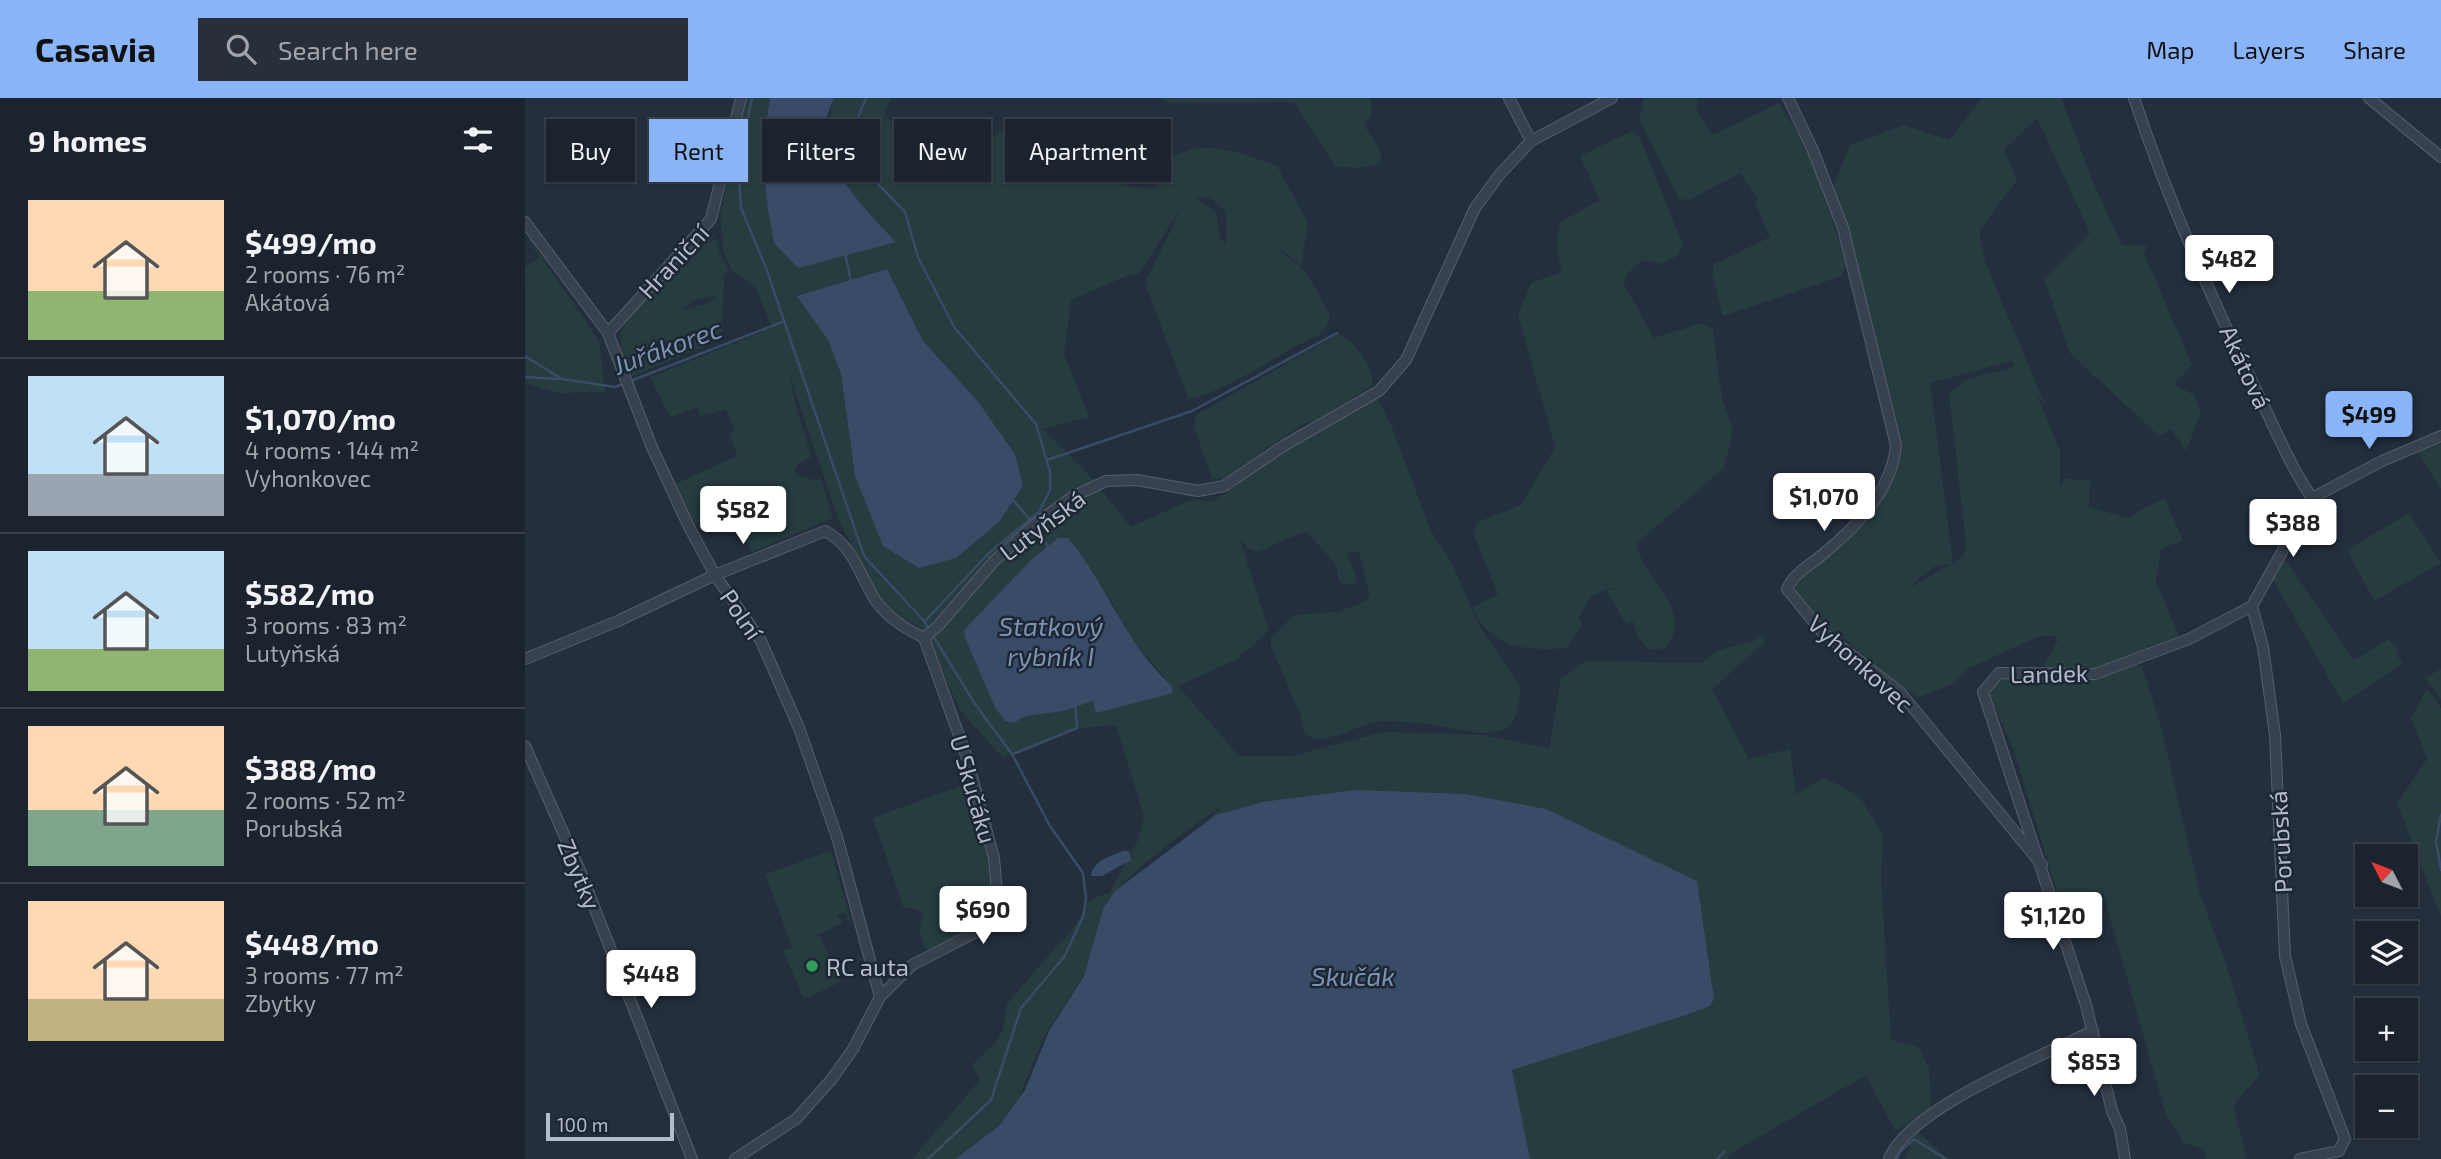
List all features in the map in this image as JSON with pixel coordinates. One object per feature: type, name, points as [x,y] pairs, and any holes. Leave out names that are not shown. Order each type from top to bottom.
[{"type":"street","name":"Hraniční","points":[[608,333],[711,219],[741,98]]},
{"type":"street","points":[[1509,98],[1531,141]]},
{"type":"street","name":"Lutyňská","points":[[924,638],[938,626],[994,561],[1072,496],[1106,481],[1137,480],[1198,491],[1224,486],[1285,445],[1379,391],[1406,360],[1475,208],[1500,174],[1531,141],[1612,98]]},
{"type":"street","name":"Vyhonkovec","points":[[1788,98],[1812,148],[1843,228],[1896,445],[1894,464],[1882,491],[1846,535],[1794,578],[1787,589],[1822,632],[1900,692],[2042,865],[2093,1031],[2112,1111],[2120,1129],[2125,1159]]},
{"type":"street","name":"Akátová","points":[[2134,98],[2158,172],[2191,248],[2243,362],[2312,498]]},
{"type":"street","points":[[2369,98],[2441,157]]},
{"type":"street","name":"Polní","points":[[525,222],[608,333],[651,445],[715,575],[761,641],[799,728],[837,837],[880,997]]},
{"type":"street","points":[[2252,607],[2312,498],[2382,461],[2441,436]]},
{"type":"street","points":[[525,659],[618,621],[715,575],[825,531],[842,540],[877,601],[896,623],[924,638]]},
{"type":"street","name":"Landek","points":[[2042,865],[2003,745],[1985,704],[1983,692],[1988,682],[1999,673],[2012,671],[2095,674],[2189,639],[2252,607]]},
{"type":"street","name":"Porubská","points":[[2252,607],[2263,647],[2275,735],[2285,956],[2301,1024],[2345,1139],[2339,1151],[2300,1159]]},
{"type":"street","name":"U Skučáku","points":[[735,1159],[796,1119],[831,1080],[853,1049],[880,997],[912,965],[990,925],[998,903],[993,859],[967,758],[924,638]]},
{"type":"street","name":"Zbytky","points":[[525,746],[581,873],[692,1159]]},
{"type":"street","points":[[1889,1159],[1894,1145],[1947,1104],[2093,1031]]},
{"type":"green space","points":[[747,98],[770,98],[767,119],[762,119],[762,182],[808,182],[895,241],[866,210],[845,182],[880,182],[880,119],[829,119],[834,98],[892,98],[884,113],[894,126],[894,182],[991,182],[991,138],[999,132],[1005,132],[1005,182],[1125,182],[1128,187],[1155,188],[1158,182],[1171,182],[1172,159],[1192,149],[1204,148],[1229,151],[1277,166],[1308,223],[1301,265],[1279,248],[1304,271],[1330,315],[1322,332],[1224,387],[1188,398],[1145,283],[1183,205],[1139,274],[1129,275],[1071,300],[1064,354],[1089,417],[1042,429],[1085,470],[1131,527],[1190,500],[1214,501],[1281,453],[1371,399],[1377,399],[1390,422],[1431,531],[1452,563],[1478,624],[1519,684],[1517,711],[1513,722],[1505,729],[1495,732],[1471,732],[1437,725],[1383,721],[1323,738],[1305,734],[1300,714],[1271,647],[1271,638],[1294,615],[1338,612],[1366,601],[1370,595],[1359,551],[1347,553],[1357,579],[1356,583],[1346,585],[1339,582],[1336,565],[1306,531],[1259,551],[1252,551],[1240,540],[1269,631],[1237,659],[1178,686],[1239,756],[1291,756],[1384,732],[1480,735],[1549,748],[1561,679],[1585,661],[1702,663],[1719,650],[1753,641],[1761,635],[1766,641],[1712,689],[1749,759],[1790,749],[1796,794],[1824,777],[1860,797],[1883,835],[1881,881],[1891,1040],[1919,1047],[1929,1069],[1931,1109],[1895,1131],[1866,1075],[1735,1151],[1727,1159],[1324,1159],[1103,909],[1086,971],[1043,1039],[1019,1098],[999,1126],[955,1159],[912,1159],[980,1080],[972,1065],[994,1044],[1003,1030],[1007,1004],[1069,934],[1086,906],[1099,896],[1109,894],[1138,840],[1144,816],[1116,725],[1079,728],[1003,758],[961,711],[921,627],[897,616],[878,595],[839,521],[789,374],[797,411],[812,457],[798,464],[795,470],[798,476],[821,479],[833,518],[752,552],[743,532],[755,518],[767,521],[767,507],[759,503],[750,511],[738,508],[730,485],[726,487],[733,512],[692,525],[673,485],[737,456],[729,433],[735,430],[726,409],[701,416],[697,408],[670,417],[650,377],[772,328],[756,287],[732,271],[724,253],[720,215],[728,182],[748,182],[748,119],[742,119]],"holes":[[[1195,197],[1209,197],[1226,211],[1226,245],[1221,239],[1216,212]],[[887,269],[923,341],[976,399],[855,476],[841,374],[828,340],[798,296]],[[1058,538],[1111,600],[1126,632],[1171,685],[1097,713],[1093,701],[1063,711],[1026,716],[1014,723],[1005,721],[995,708],[964,630],[1031,560]],[[1355,790],[1546,809],[1561,817],[1304,797]],[[1227,804],[1111,898],[1146,862]]]},
{"type":"green space","points":[[1164,98],[1370,98],[1372,114],[1364,125],[1381,151],[1380,164],[1355,168],[1335,166],[1294,102],[1169,103]]},
{"type":"green space","points":[[1644,98],[1698,98],[1696,110],[1713,135],[1779,103],[1807,147],[1847,263],[1842,276],[1723,316],[1712,274],[1714,264],[1770,237],[1755,203],[1758,199],[1740,173],[1689,200],[1679,199],[1639,119]]},
{"type":"green space","points":[[1982,98],[2061,98],[2096,189],[2122,245],[2148,246],[2144,253],[2192,365],[2174,384],[2194,395],[2201,413],[2186,451],[2171,429],[2159,436],[2070,353],[2044,279],[2090,233],[2037,118],[2004,150],[2017,180],[1979,231],[1985,262],[2045,404],[2037,395],[2060,451],[2060,488],[2064,478],[2090,481],[2089,507],[2127,518],[2164,498],[2183,540],[2161,549],[2156,582],[2179,636],[2086,673],[2045,669],[2045,663],[2058,640],[2053,636],[2040,636],[1967,669],[1953,684],[1919,697],[1879,668],[1844,637],[1839,641],[1816,620],[1791,589],[1884,491],[1900,460],[1833,187],[1850,145],[1904,125],[1949,140]],"holes":[[[2011,361],[2015,367],[1967,379],[1949,393],[1966,546],[1964,554],[1953,565],[1930,383]],[[1952,564],[1907,589],[1933,567]]]},
{"type":"green space","points":[[1632,131],[1639,136],[1683,245],[1677,256],[1660,264],[1644,260],[1628,274],[1624,284],[1654,338],[1702,323],[1713,329],[1722,399],[1733,430],[1724,468],[1637,543],[1640,556],[1664,594],[1675,620],[1674,633],[1666,647],[1652,650],[1643,644],[1633,621],[1626,624],[1606,590],[1616,589],[1609,588],[1590,597],[1579,617],[1582,624],[1567,648],[1524,647],[1511,644],[1489,632],[1472,608],[1498,594],[1473,532],[1478,522],[1521,505],[1555,447],[1518,315],[1531,283],[1561,272],[1557,244],[1560,222],[1600,200],[1580,156]]},
{"type":"green space","points":[[716,233],[711,241],[718,239],[719,252],[729,270],[724,275],[722,339],[630,377],[622,353],[622,329],[651,294]],"holes":[[[717,297],[706,304],[681,310],[696,299]]]},
{"type":"green space","points":[[526,234],[599,341],[605,392],[557,393],[526,383],[525,267],[539,258]]},
{"type":"green space","points":[[1338,334],[1350,342],[1367,363],[1372,386],[1316,421],[1304,423],[1231,474],[1221,479],[1212,478],[1194,427],[1196,415]]},
{"type":"green space","points":[[2441,444],[2441,489],[2417,451]]},
{"type":"green space","points":[[2409,513],[2441,563],[2374,601],[2347,550]]},
{"type":"green space","points":[[2283,557],[2354,660],[2389,639],[2399,650],[2397,655],[2403,664],[2343,703],[2273,580]]},
{"type":"green space","points":[[2142,666],[2161,727],[2200,894],[2227,967],[2257,1066],[2259,1076],[2233,1105],[2247,1159],[2206,1159],[2203,1149],[2184,1143],[2166,1115],[2103,893],[2060,902],[2013,748],[1989,694],[2004,677],[2035,676],[2090,681]]},
{"type":"green space","points":[[2441,669],[2441,699],[2425,678]]},
{"type":"green space","points":[[2427,689],[2441,708],[2441,916],[2419,860],[2419,844],[2413,844],[2397,804],[2427,759],[2411,718]]},
{"type":"green space","points":[[968,783],[988,856],[991,896],[988,912],[975,930],[926,950],[919,931],[923,914],[916,909],[903,907],[873,818]]},
{"type":"green space","points":[[831,851],[851,920],[848,921],[846,912],[837,915],[843,923],[804,941],[819,935],[841,982],[804,999],[783,951],[792,947],[765,874]]},
{"type":"green space","points":[[1916,1130],[1947,1158],[1950,1159],[1905,1159]]},
{"type":"water","points":[[770,98],[834,98],[827,119],[767,119]]},
{"type":"water","points":[[765,182],[845,182],[896,242],[798,268],[774,243]]},
{"type":"water","points":[[887,269],[923,341],[976,399],[1015,454],[1023,486],[999,522],[956,558],[919,568],[883,546],[855,476],[841,374],[828,340],[797,296]]},
{"type":"water","name":"Statkový rybník I","points":[[1058,538],[1068,538],[1082,556],[1128,633],[1155,669],[1171,685],[1173,693],[1096,713],[1093,701],[1063,711],[1026,716],[1014,723],[1005,721],[995,708],[964,630],[1031,560]]},
{"type":"water","name":"Skučák","points":[[1355,790],[1465,794],[1546,809],[1697,881],[1714,999],[1710,1006],[1512,1070],[1530,1159],[955,1159],[999,1126],[1025,1090],[1049,1031],[1084,976],[1103,909],[1115,891],[1216,815],[1263,802]]},
{"type":"water","points":[[1123,851],[1129,851],[1131,860],[1102,876],[1091,876],[1095,866]]},
{"type":"waterway","points":[[752,98],[738,164],[741,208],[766,268],[864,556],[924,621],[975,704],[1012,754],[1050,826],[1083,873],[1086,899],[1083,917],[1064,957],[1021,1008],[991,1100],[928,1159]]},
{"type":"waterway","points":[[866,98],[858,117],[863,159],[877,183],[905,212],[918,257],[954,327],[1036,424],[1050,472],[1050,490],[1039,512],[989,553],[925,621]]},
{"type":"waterway","points":[[845,253],[851,281]]},
{"type":"waterway","name":"Juřákorec","points":[[525,356],[562,379],[615,387],[782,322]]},
{"type":"waterway","points":[[1047,460],[1192,411],[1337,333]]},
{"type":"waterway","points":[[525,377],[560,379]]},
{"type":"waterway","points":[[1013,500],[1031,521]]},
{"type":"waterway","points":[[1035,527],[1049,548]]},
{"type":"waterway","points":[[1013,754],[1077,728],[1075,702]]},
{"type":"waterway","points":[[2441,815],[2436,841],[2441,870]]},
{"type":"waterway","points":[[1897,1159],[1900,1152],[1914,1139],[1946,1159]]},
{"type":"waterway","points":[[1717,1159],[1724,1152]]},
{"type":"place","name":"RC auta","points":[[812,966]]}]
